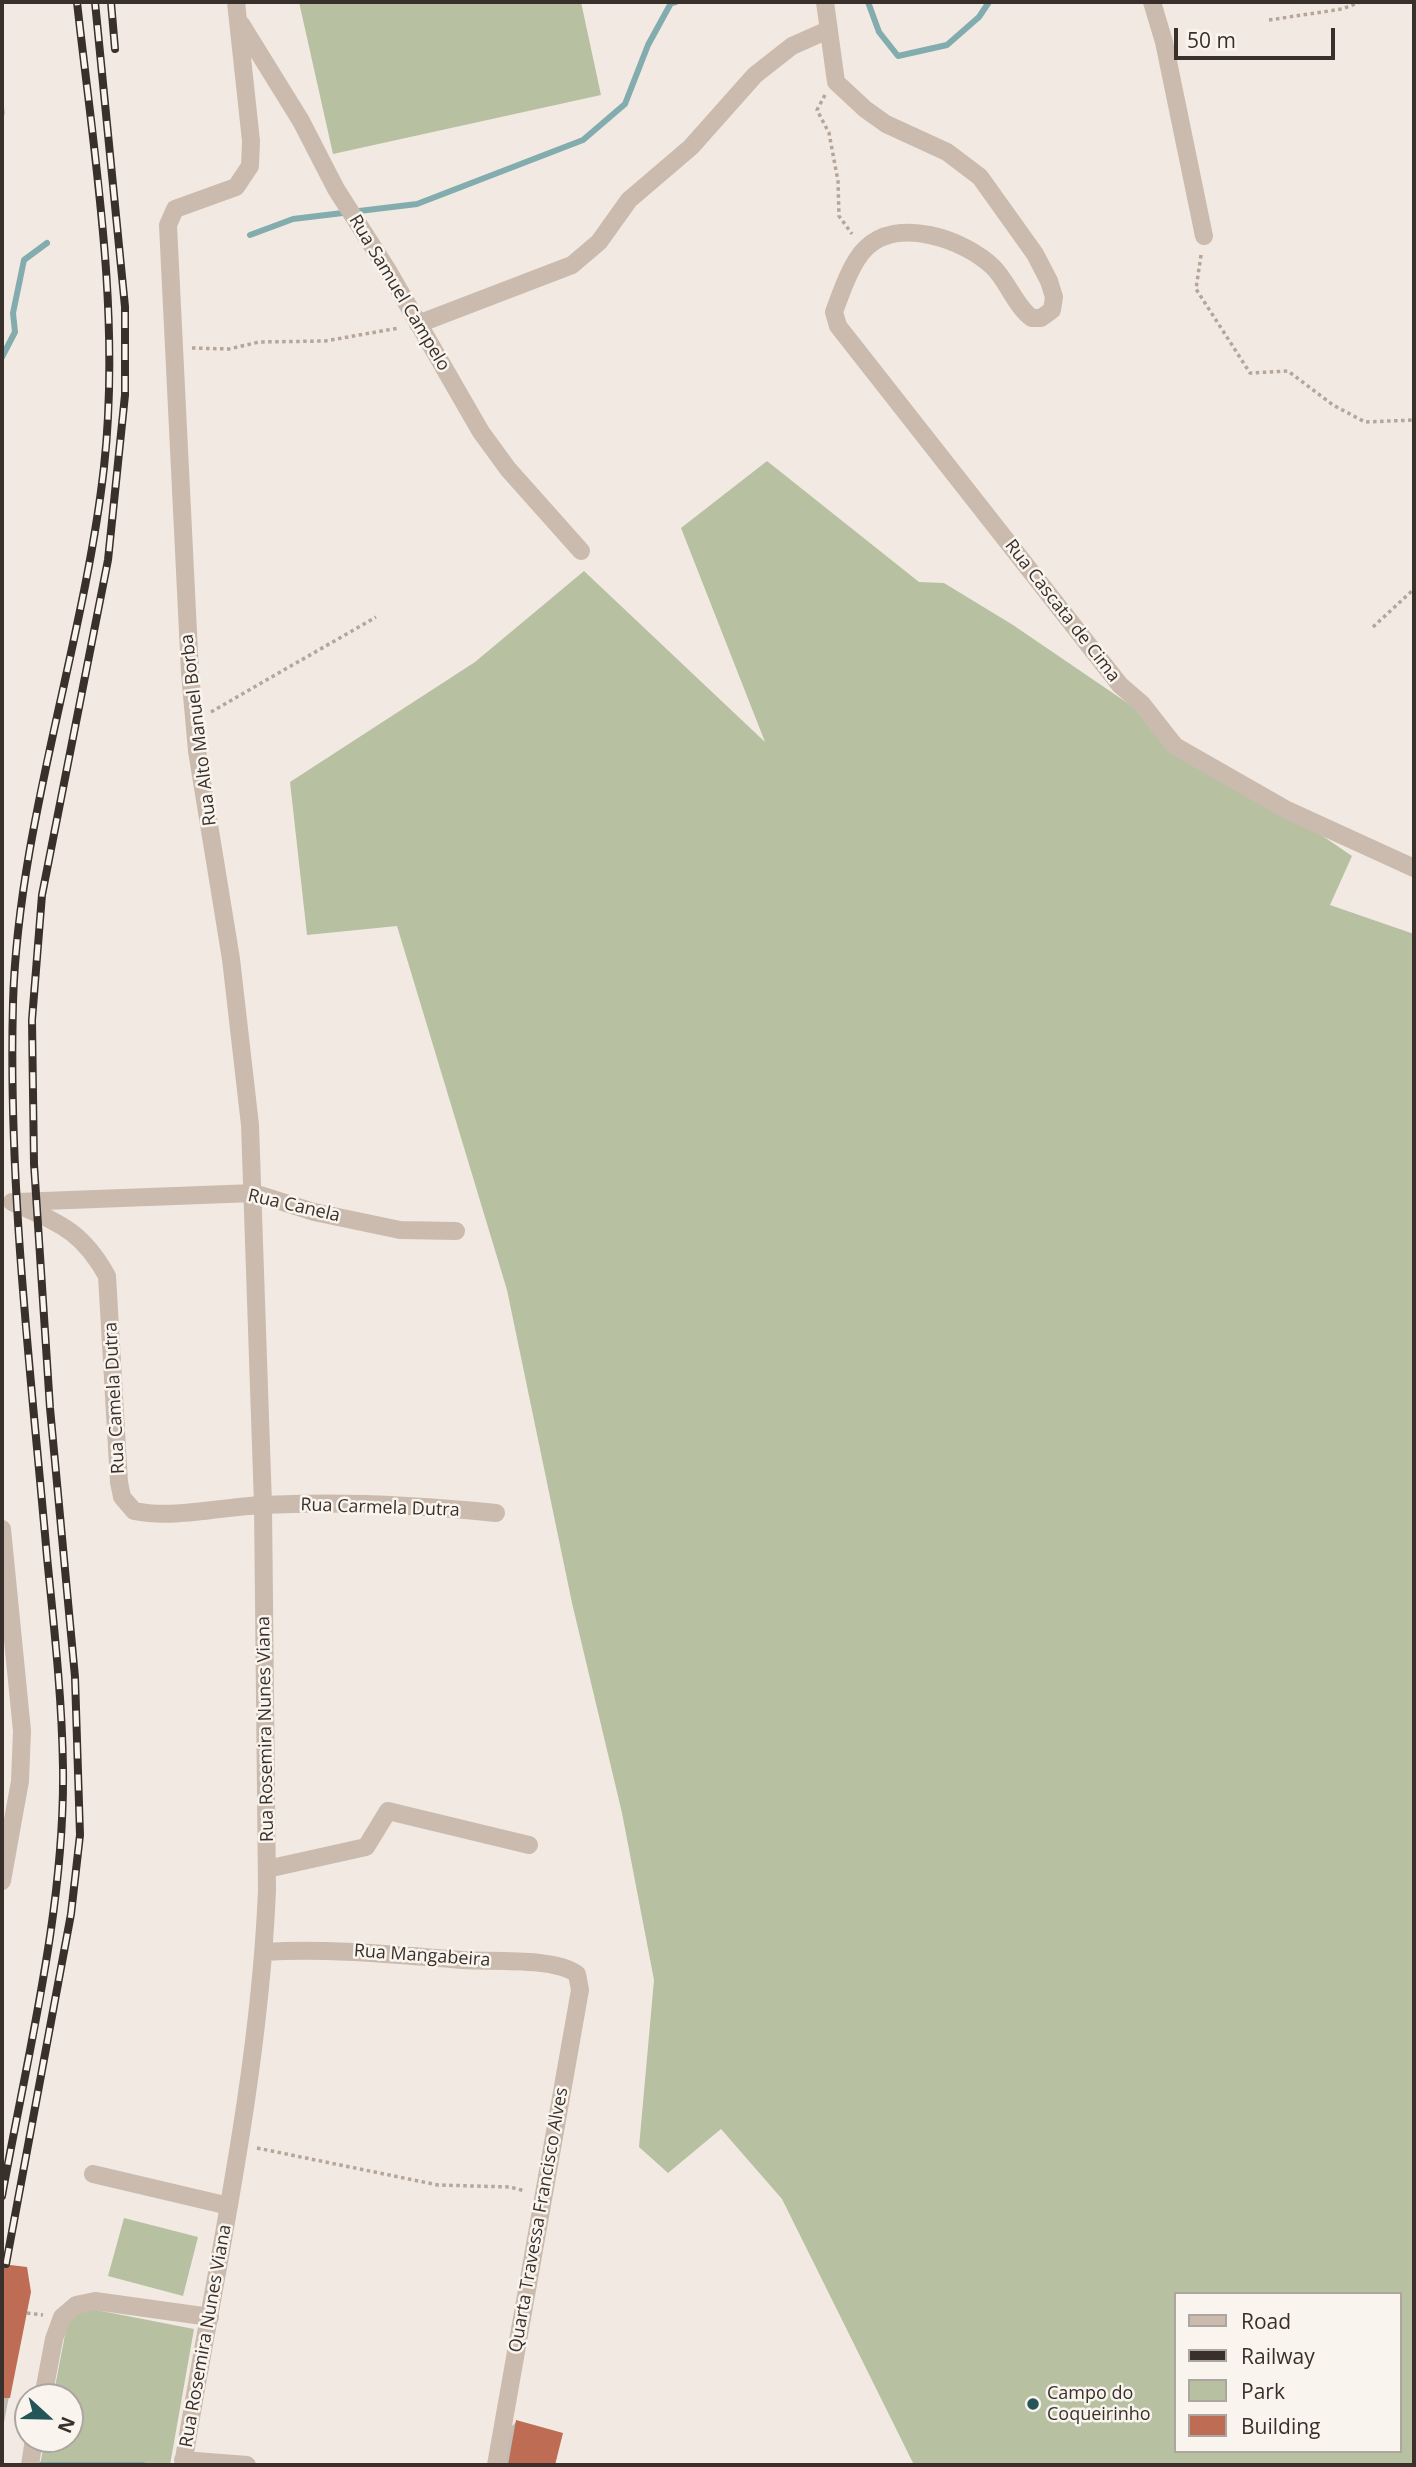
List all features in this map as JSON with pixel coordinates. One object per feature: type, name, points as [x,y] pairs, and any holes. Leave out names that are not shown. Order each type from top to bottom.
[{"type":"street","points":[[825,2],[836,82],[886,124],[947,152],[980,177],[1035,254],[1054,297],[1052,310],[1041,318],[1032,318],[993,267],[945,240],[896,233],[878,239],[863,250]]},
{"type":"street","points":[[1152,2],[1164,42],[1204,236]]},
{"type":"street","name":"Rua Samuel Campelo","points":[[237,11],[301,121],[336,189],[360,225],[481,432],[508,469],[581,551]]},
{"type":"street","name":"Rua Alto Manuel Borba","points":[[237,11],[251,141],[250,166],[236,187],[175,209],[168,225],[183,575],[194,722],[239,1024],[254,1193],[256,1249]]},
{"type":"street","points":[[418,324],[572,265],[599,242],[629,200],[691,147],[755,75],[792,46],[828,30]]},
{"type":"street","name":"Rua Cascata de Cima","points":[[863,250],[834,312],[838,327],[1120,685],[1142,704],[1175,746],[1287,810],[1414,868]]},
{"type":"street","name":"Rua Canela","points":[[7,1201],[254,1193],[314,1212],[400,1230],[456,1231]]},
{"type":"street","name":"Rua Camela Dutra","points":[[7,1201],[66,1227],[91,1248],[107,1276],[119,1482],[127,1505],[134,1511],[157,1513],[263,1505]]},
{"type":"street","name":"Rua Rosemira Nunes Viana","points":[[183,2462],[229,2206],[264,1952],[267,1869],[263,1505],[256,1249]]},
{"type":"street","name":"Rua Carmela Dutra","points":[[263,1505],[444,1508],[496,1513]]},
{"type":"street","points":[[2,1529],[22,1731],[20,1781],[2,1881]]},
{"type":"street","points":[[267,1869],[366,1847],[388,1811],[528,1845]]},
{"type":"street","name":"Rua Mangabeira","points":[[264,1952],[327,1950],[388,1953],[548,1965],[577,1974]]},
{"type":"street","name":"Quarta Travessa Francisco Alves","points":[[496,2465],[580,1990],[577,1974]]},
{"type":"street","name":"Rua Rosemira Nunes Viana","points":[[93,2174],[229,2206]]},
{"type":"street","points":[[46,2383],[54,2339],[62,2317],[76,2305],[95,2301],[210,2317]]},
{"type":"street","points":[[183,2462],[247,2465]]},
{"type":"path","points":[[1269,20],[1342,9],[1360,2]]},
{"type":"path","points":[[836,82],[817,106],[817,110],[829,133],[838,181],[839,216],[863,250]]},
{"type":"path","points":[[1204,236],[1196,289],[1250,373],[1288,371],[1333,405],[1365,422],[1414,420]]},
{"type":"path","points":[[173,348],[229,349],[259,342],[325,341],[418,324]]},
{"type":"path","points":[[1373,627],[1414,589]]},
{"type":"path","points":[[194,722],[376,617]]},
{"type":"path","points":[[237,2144],[438,2185],[510,2188],[544,2197]]},
{"type":"green space","points":[[299,2],[581,2],[601,95],[333,154]]},
{"type":"green space","points":[[767,461],[919,582],[944,583],[1013,625],[1352,856],[1330,905],[1414,934],[1414,2465],[914,2465],[782,2199],[721,2129],[668,2173],[639,2147],[654,1980],[622,1813],[572,1603],[507,1290],[397,926],[307,935],[290,782],[475,662],[584,571],[765,742],[681,528]]},
{"type":"green space","points":[[124,2218],[198,2237],[183,2296],[108,2276]]},
{"type":"green space","points":[[86,2308],[194,2329],[170,2465],[40,2465],[42,2453],[84,2453],[84,2383],[56,2383],[69,2314]]},
{"type":"building","points":[[2,2264],[27,2267],[31,2292],[10,2398],[2,2398]]},
{"type":"building","points":[[516,2420],[563,2433],[555,2465],[508,2465]]},
{"type":"waterway","points":[[250,235],[293,219],[417,204],[583,140],[625,104],[648,45],[671,3],[676,2]]},
{"type":"waterway","points":[[868,2],[879,32],[898,56],[947,45],[979,17],[989,2]]},
{"type":"waterway","points":[[2,357],[15,332],[13,313],[24,260],[47,243]]},
{"type":"waterway","points":[[40,2465],[143,2465]]},
{"type":"railway","points":[[2,2196],[43,1982],[58,1874],[62,1821],[63,1768],[59,1688],[22,1280],[12,1072],[13,1003],[27,869],[95,534],[108,409],[109,351],[103,234],[77,2]]},
{"type":"railway","points":[[6,2264],[71,1914],[80,1835],[75,1677],[50,1408],[34,1164],[32,1020],[42,895],[108,560],[125,395],[125,307],[95,2]]},
{"type":"railway","points":[[111,2],[115,49]]},
{"type":"place","name":"Campo do Coqueirinho","points":[[1033,2404]]}]
